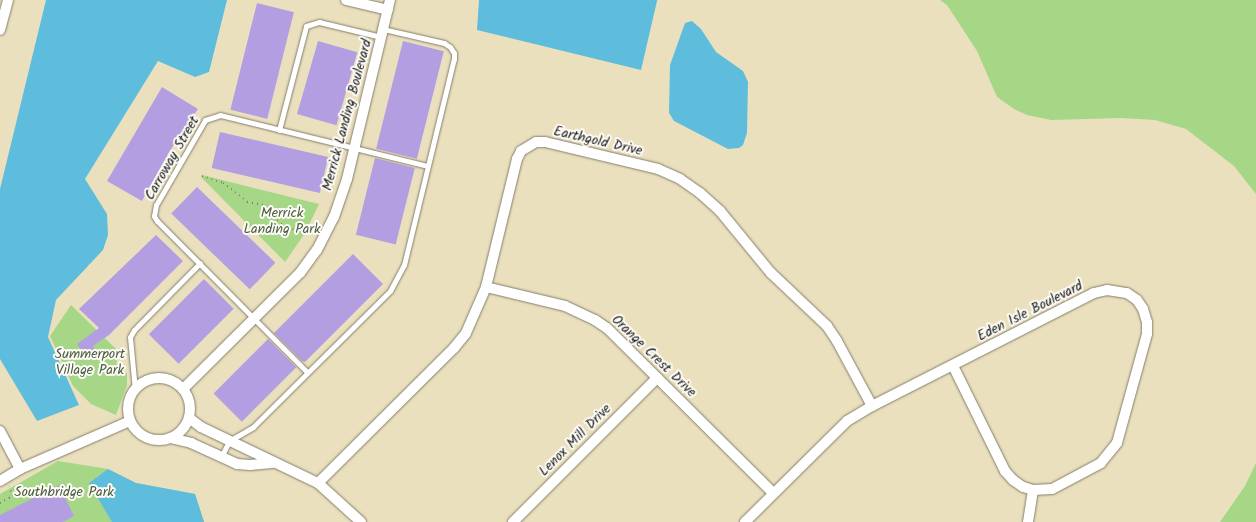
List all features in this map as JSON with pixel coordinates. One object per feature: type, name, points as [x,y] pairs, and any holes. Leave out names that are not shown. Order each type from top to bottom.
[{"type":"street","points":[[1,25],[8,0]]},
{"type":"street","points":[[346,0],[389,5]]},
{"type":"street","name":"Merrick Landing Boulevard","points":[[183,389],[300,273],[317,250],[334,217],[347,180],[389,5]]},
{"type":"street","name":"Earthgold Drive","points":[[318,483],[454,348],[474,320],[486,287],[521,151],[536,142],[546,142],[658,169],[687,184],[720,211],[771,273],[826,326],[837,341],[872,406]]},
{"type":"street","name":"Orange Crest Drive","points":[[486,287],[566,306],[595,320],[657,378],[773,494]]},
{"type":"street","name":"Eden Isle Boulevard","points":[[746,522],[847,421],[872,406],[1094,293],[1107,290],[1127,293],[1143,308],[1147,322],[1147,334],[1117,443],[1101,463],[1052,489],[1033,490]]},
{"type":"street","points":[[953,366],[1005,470],[1023,488],[1033,490],[1028,522]]},
{"type":"street","points":[[170,438],[182,430],[189,418],[190,408],[183,389],[174,382],[159,378],[143,382],[135,390],[128,405],[130,421],[137,431],[147,438],[158,440],[170,438],[191,443],[237,464],[275,463]]},
{"type":"street","name":"Lenox Mill Drive","points":[[513,522],[657,378]]},
{"type":"street","points":[[189,418],[201,428],[318,483],[361,522]]},
{"type":"street","points":[[0,480],[20,469],[130,421]]},
{"type":"street","points":[[0,431],[20,469]]},
{"type":"lane","points":[[221,457],[229,441],[253,428],[397,282],[404,265],[454,53],[444,43],[319,22],[306,26],[279,130]]},
{"type":"lane","name":"Carroway Street","points":[[308,372],[156,221],[154,211],[205,120],[220,115],[428,166]]},
{"type":"lane","points":[[135,390],[130,337],[134,330],[200,263]]},
{"type":"path","points":[[202,176],[223,183],[247,202],[264,205],[283,226],[307,234]]},
{"type":"path","points":[[0,503],[13,496]]},
{"type":"green space","points":[[940,0],[1256,0],[1256,194],[1234,166],[1186,129],[1155,120],[1121,118],[1051,120],[1027,115],[1014,109],[997,97],[977,51],[947,5]]},
{"type":"green space","name":"Merrick Landing Park","points":[[202,175],[319,204],[305,233],[285,262],[201,177]]},
{"type":"green space","name":"Summerport Village Park","points":[[71,305],[116,349],[117,370],[127,373],[127,385],[116,415],[91,404],[73,386],[50,336]]},
{"type":"green space","name":"Southbridge Park","points":[[58,461],[108,469],[136,483],[195,494],[204,522],[0,522],[0,494]]},
{"type":"green space","points":[[1256,463],[1256,522],[1220,522],[1245,486]]},
{"type":"water","points":[[46,0],[227,0],[209,72],[195,77],[158,61],[85,179],[107,214],[108,235],[103,250],[56,300],[48,337],[79,405],[37,421],[0,359],[0,189]]},
{"type":"water","points":[[479,0],[657,1],[641,70],[477,30]]},
{"type":"water","points":[[692,21],[701,29],[716,52],[743,71],[748,82],[747,133],[743,145],[739,148],[728,149],[674,121],[669,113],[670,65],[685,23]]},
{"type":"water","points":[[108,469],[136,483],[195,494],[204,522],[112,522],[89,483]]},
{"type":"building","points":[[257,3],[294,12],[267,119],[230,110]]},
{"type":"building","points":[[318,41],[357,52],[336,125],[297,114]]},
{"type":"building","points":[[403,41],[444,51],[417,159],[376,149]]},
{"type":"building","points":[[162,87],[198,109],[169,152],[142,201],[107,181]]},
{"type":"building","points":[[220,132],[328,157],[320,193],[212,168]]},
{"type":"building","points":[[375,158],[415,168],[396,245],[356,235]]},
{"type":"building","points":[[197,187],[275,263],[250,289],[171,214]]},
{"type":"building","points":[[156,235],[183,261],[109,335],[93,346],[96,352],[87,358],[77,344],[99,328],[79,309]]},
{"type":"building","points":[[353,254],[383,284],[305,362],[302,361],[274,333]]},
{"type":"building","points":[[204,279],[234,309],[179,364],[149,334]]},
{"type":"building","points":[[268,339],[296,367],[242,422],[214,393]]},
{"type":"building","points":[[59,485],[74,516],[63,522],[0,522],[0,515]]}]
